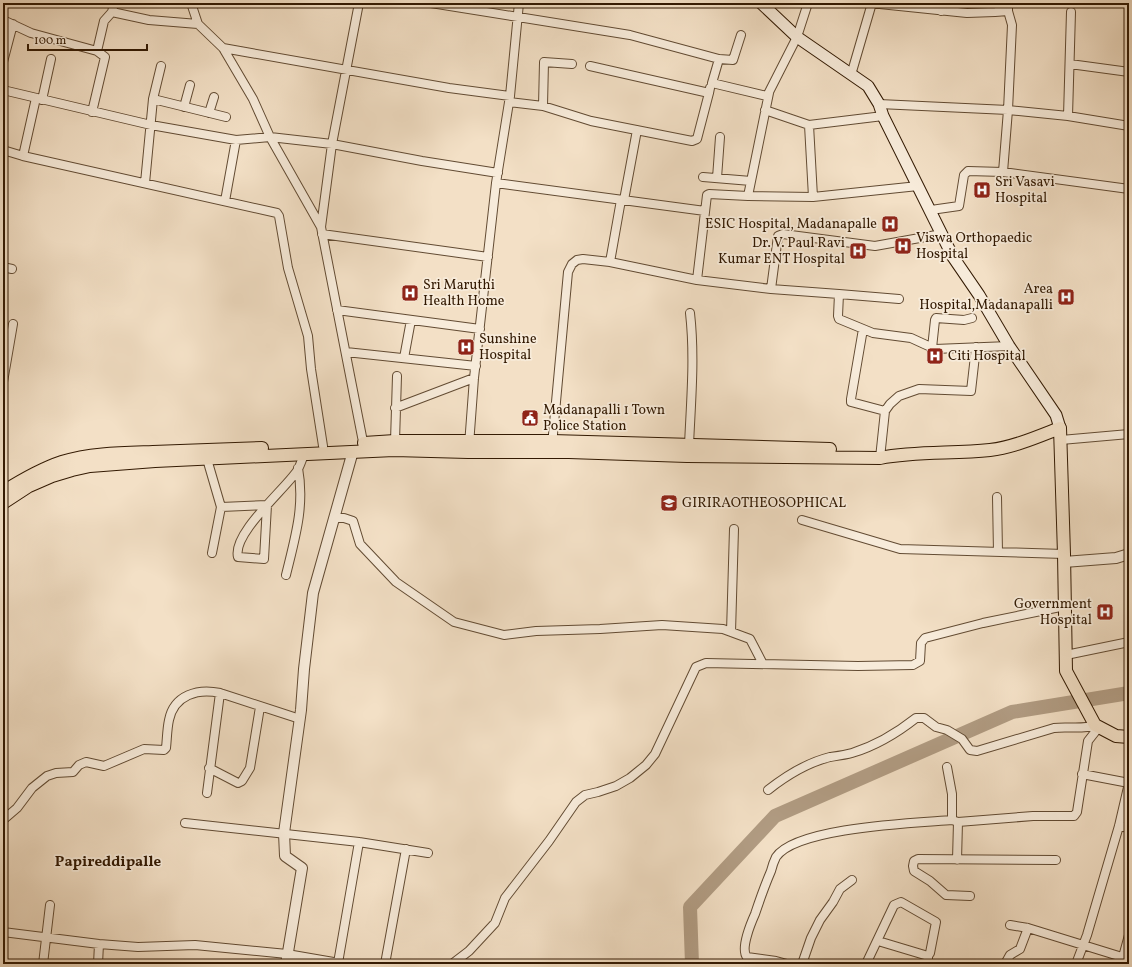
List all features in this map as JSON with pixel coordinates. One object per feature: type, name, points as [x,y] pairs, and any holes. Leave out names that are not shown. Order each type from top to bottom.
[{"type":"main road","points":[[761,3],[796,37],[868,86],[879,104],[883,116],[953,257],[979,295],[1009,346],[1056,415],[1060,434],[1066,671],[1096,726],[1116,736],[1129,737]]},
{"type":"main road","points":[[552,447],[688,456],[896,455],[990,450],[1060,434]]},
{"type":"main road","points":[[3,503],[29,486],[52,476],[90,466],[155,461],[304,454],[360,448],[395,441],[468,446]]},
{"type":"main road","points":[[3,492],[24,478],[45,468],[63,462],[83,457],[124,453],[323,446],[360,448],[688,445],[880,455]]},
{"type":"street","points":[[97,51],[104,21],[112,12],[114,3]]},
{"type":"street","points":[[191,3],[198,24],[223,48],[254,99],[270,137],[322,230]]},
{"type":"street","points":[[286,959],[302,868],[285,856],[284,833],[300,719],[304,669],[314,593],[334,518],[360,448],[346,352],[322,230],[332,144],[359,3]]},
{"type":"street","points":[[431,3],[630,35],[719,59],[732,60],[741,35]]},
{"type":"street","points":[[468,446],[474,378],[496,183],[510,99],[519,3]]},
{"type":"street","points":[[748,196],[769,93],[796,37],[808,3]]},
{"type":"street","points":[[851,75],[871,3],[942,7],[967,13],[995,12],[1008,7],[1012,25],[1008,110],[1003,172]]},
{"type":"street","points":[[112,12],[149,20],[198,24]]},
{"type":"street","points":[[1068,116],[1071,12]]},
{"type":"street","points":[[3,20],[31,33],[97,51],[105,57],[92,112]]},
{"type":"street","points":[[3,62],[13,24]]},
{"type":"street","points":[[223,48],[510,99],[543,106],[591,121],[692,141],[697,139],[719,59]]},
{"type":"street","points":[[23,156],[51,59]]},
{"type":"street","points":[[543,106],[544,62],[572,64]]},
{"type":"street","points":[[1070,64],[1129,72]]},
{"type":"street","points":[[145,183],[153,99],[161,66]]},
{"type":"street","points":[[590,66],[709,93]]},
{"type":"street","points":[[712,83],[767,96],[769,93]]},
{"type":"street","points":[[184,107],[190,85]]},
{"type":"street","points":[[3,90],[151,125],[236,140],[270,137],[332,144],[422,161],[498,173]]},
{"type":"street","points":[[208,113],[214,98]]},
{"type":"street","points":[[153,99],[226,117]]},
{"type":"street","points":[[879,104],[1008,110],[1068,116],[1129,126]]},
{"type":"street","points":[[765,110],[809,125],[883,116]]},
{"type":"street","points":[[809,125],[813,197]]},
{"type":"street","points":[[610,262],[637,130]]},
{"type":"street","points":[[717,178],[720,137]]},
{"type":"street","points":[[225,201],[236,140]]},
{"type":"street","points":[[3,150],[23,156],[274,212],[279,216],[288,268],[308,336],[311,369],[323,446]]},
{"type":"street","points":[[931,210],[959,206],[964,175],[968,171],[1003,172],[1129,189]]},
{"type":"street","points":[[703,177],[751,181]]},
{"type":"street","points":[[496,183],[705,211]]},
{"type":"street","points":[[697,280],[707,195],[709,194],[813,197],[918,186]]},
{"type":"street","points":[[322,230],[488,257]]},
{"type":"street","points":[[771,289],[778,236],[780,234],[875,246],[942,234]]},
{"type":"street","points":[[552,447],[568,272],[572,264],[577,260],[583,259],[610,262],[697,280],[771,289],[899,300]]},
{"type":"street","points":[[3,267],[12,269]]},
{"type":"street","points":[[839,294],[839,319],[873,333],[911,338],[932,348],[942,349],[1009,346]]},
{"type":"street","points":[[337,310],[480,329]]},
{"type":"street","points":[[688,445],[693,372],[693,341],[690,313]]},
{"type":"street","points":[[932,348],[936,318],[964,320],[972,318]]},
{"type":"street","points":[[404,358],[411,320]]},
{"type":"street","points":[[3,382],[14,324]]},
{"type":"street","points":[[863,329],[851,402],[885,412]]},
{"type":"street","points":[[880,455],[885,412],[890,404],[899,396],[919,389],[971,391],[976,347]]},
{"type":"street","points":[[346,352],[476,366]]},
{"type":"street","points":[[395,441],[397,376]]},
{"type":"street","points":[[396,408],[474,378]]},
{"type":"street","points":[[1060,434],[1129,434]]},
{"type":"street","points":[[267,505],[264,558],[262,560],[239,558],[237,556],[238,552],[246,531],[267,505],[298,468],[304,454]]},
{"type":"street","points":[[207,459],[221,506],[212,554]]},
{"type":"street","points":[[286,575],[300,513],[301,488],[298,468]]},
{"type":"street","points":[[997,497],[998,552]]},
{"type":"street","points":[[221,506],[267,505]]},
{"type":"street","points":[[334,518],[344,518],[353,521],[360,544],[396,582],[454,622],[504,635],[536,631],[662,625],[723,629],[750,639],[763,664]]},
{"type":"street","points":[[802,520],[900,549],[998,552],[1064,558],[1116,558],[1129,554]]},
{"type":"street","points":[[731,632],[734,529]]},
{"type":"street","points":[[452,964],[469,951],[495,923],[505,898],[549,841],[576,802],[585,795],[616,786],[630,778],[646,765],[655,754],[696,668],[706,663],[858,666],[913,665],[920,661],[921,643],[925,638],[983,623],[1065,606]]},
{"type":"street","points":[[1066,656],[1129,642]]},
{"type":"street","points":[[3,820],[18,808],[32,788],[52,774],[73,772],[79,765],[86,762],[104,766],[144,749],[164,750],[166,748],[169,719],[172,711],[185,696],[197,691],[212,691],[220,693],[300,719]]},
{"type":"street","points":[[207,793],[209,768],[220,693]]},
{"type":"street","points":[[209,768],[238,783],[242,781],[250,768],[260,707]]},
{"type":"street","points":[[768,790],[799,768],[817,761],[850,754],[862,749],[896,733],[916,718],[924,718],[936,727],[947,730],[958,736],[966,743],[970,750],[977,751],[1062,726],[1088,728],[1096,726]]},
{"type":"street","points":[[787,964],[747,957],[745,952],[747,935],[763,890],[776,857],[785,848],[798,842],[830,833],[877,825],[1032,816],[1074,816],[1077,812],[1088,741],[1096,726]]},
{"type":"street","points":[[946,767],[952,794],[957,860]]},
{"type":"street","points":[[1076,964],[1084,945],[1119,826],[1129,783],[1082,774]]},
{"type":"street","points":[[185,823],[359,842],[428,853]]},
{"type":"street","points":[[1119,826],[1129,828]]},
{"type":"street","points":[[3,932],[100,944],[138,947],[195,945],[286,959],[342,963],[359,842]]},
{"type":"street","points":[[385,964],[406,850]]},
{"type":"street","points":[[970,896],[946,895],[913,869],[914,861],[1056,860]]},
{"type":"street","points":[[802,964],[811,938],[820,920],[840,889],[852,880]]},
{"type":"street","points":[[866,964],[894,905],[901,902],[936,922],[928,960],[878,941]]},
{"type":"street","points":[[43,964],[50,905]]},
{"type":"street","points":[[1010,925],[1028,928],[1084,945],[1121,961],[1129,935]]},
{"type":"street","points":[[1005,964],[1010,955],[1020,949],[1028,928]]},
{"type":"street","points":[[98,964],[100,944]]},
{"type":"waterway","points":[[692,964],[690,907],[775,816],[1012,712],[1129,693]]},
{"type":"place","name":"Sri Vasavi Hospital","points":[[982,190]]},
{"type":"place","name":"ESIC Hospital, Madanapalle","points":[[890,224]]},
{"type":"place","name":"Viswa Orthopaedic Hospital","points":[[903,246]]},
{"type":"place","name":"Dr. V. Paul Ravi Kumar ENT Hospital","points":[[858,251]]},
{"type":"place","name":"Sri Maruthi Health Home","points":[[410,293]]},
{"type":"place","name":"Area Hospital,Madanapalli","points":[[1066,297]]},
{"type":"place","name":"Sunshine Hospital","points":[[466,347]]},
{"type":"place","name":"Citi Hospital","points":[[935,356]]},
{"type":"place","name":"Madanapalli 1 Town Police Station","points":[[530,418]]},
{"type":"place","name":"GIRIRAOTHEOSOPHICAL","points":[[669,503]]},
{"type":"place","name":"Government Hospital","points":[[1105,612]]},
{"type":"district","name":"Papireddipalle","points":[[108,862]]}]
